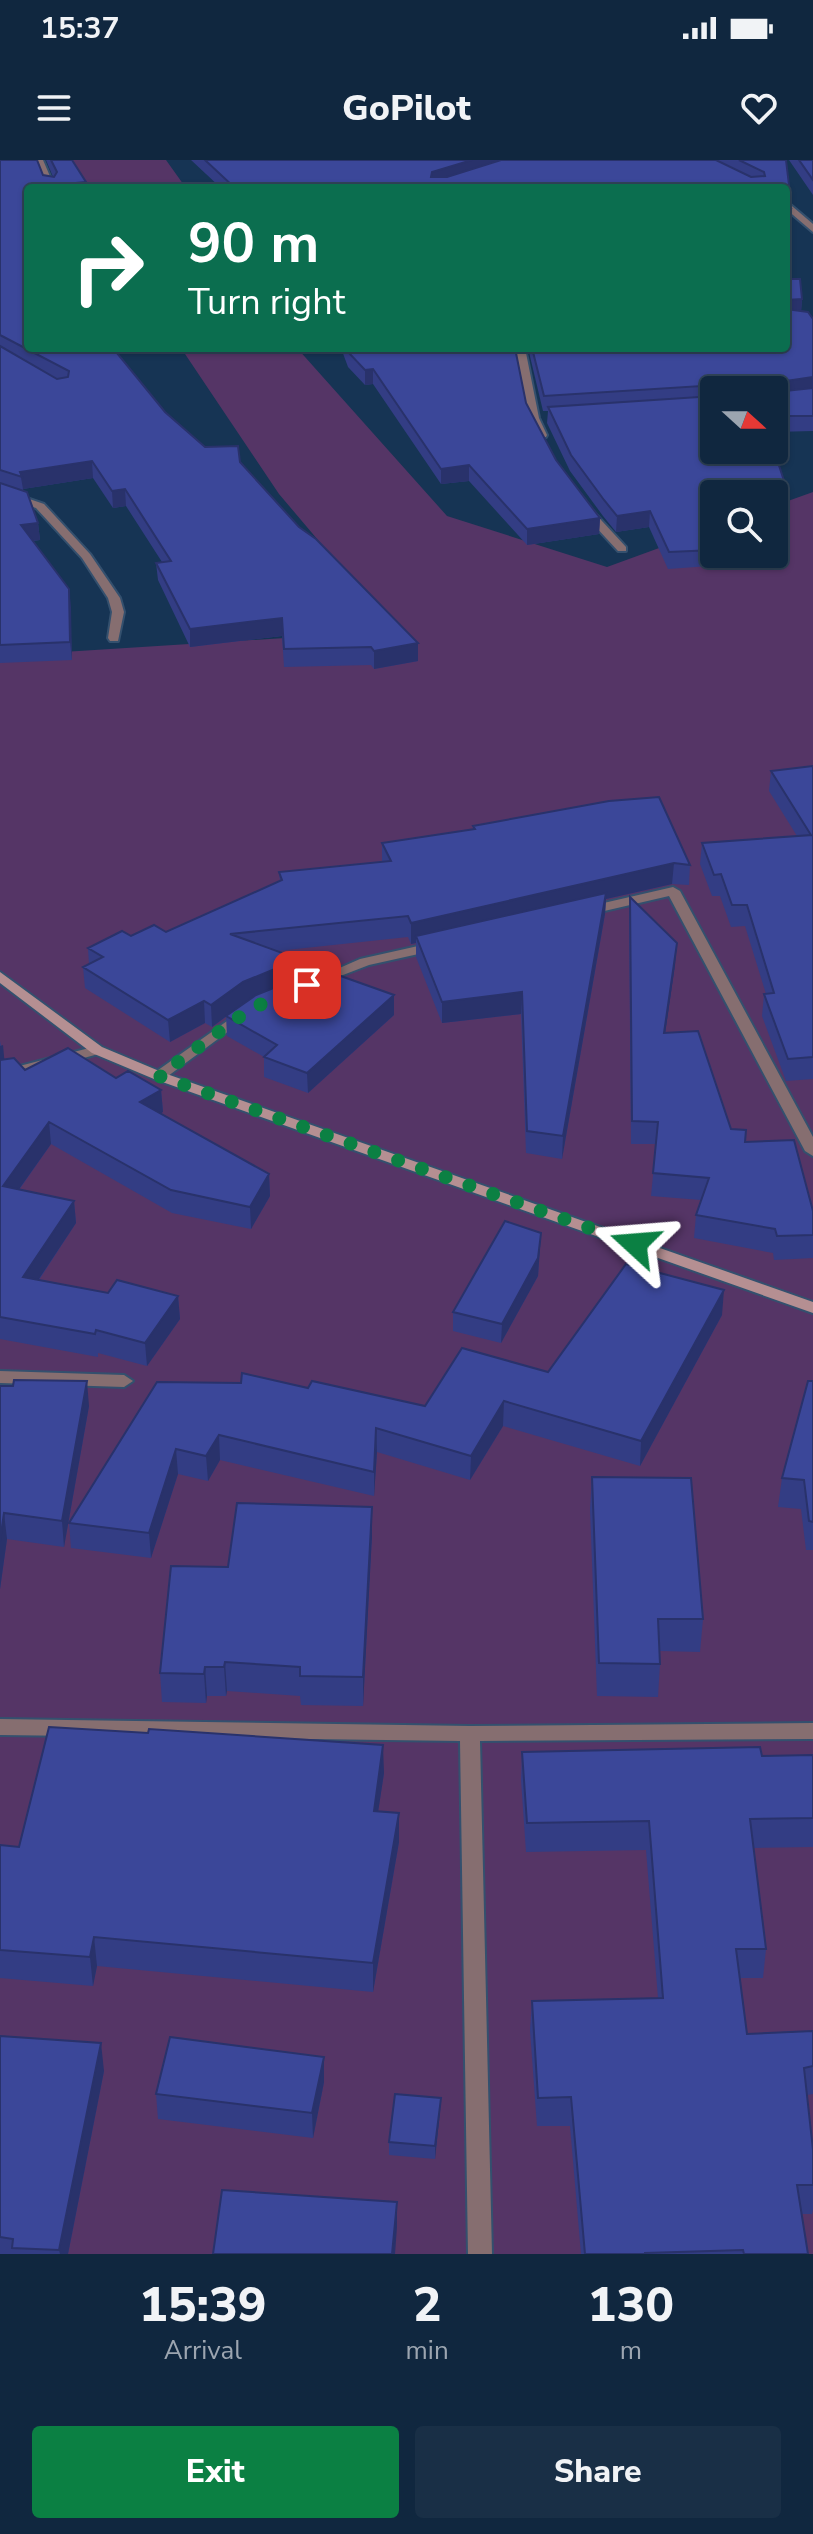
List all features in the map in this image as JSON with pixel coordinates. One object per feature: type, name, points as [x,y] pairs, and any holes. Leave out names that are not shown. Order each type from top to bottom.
[{"type":"main road","points":[[0,976],[97,1050],[159,1076],[813,1308]]},
{"type":"street","points":[[39,160],[49,184]]},
{"type":"street","points":[[790,208],[813,229]]},
{"type":"street","points":[[521,352],[534,418],[545,443]]},
{"type":"street","points":[[534,418],[549,417]]},
{"type":"street","points":[[0,492],[40,506],[86,556],[114,598],[118,612],[114,638]]},
{"type":"street","points":[[575,497],[622,549]]},
{"type":"street","points":[[565,916],[673,891],[813,1151]]},
{"type":"street","points":[[307,985],[365,962],[458,941]]},
{"type":"street","points":[[159,1076],[250,1009],[264,1003]]},
{"type":"street","points":[[0,1076],[97,1050]]},
{"type":"street","points":[[0,1377],[124,1381]]},
{"type":"street","points":[[0,1727],[470,1734],[813,1731]]},
{"type":"street","points":[[470,1734],[480,2254]]},
{"type":"shaded area","points":[[73,160],[166,160],[183,184],[70,184]]},
{"type":"shaded area","points":[[184,352],[301,352],[447,516],[607,567],[700,533],[700,568],[788,568],[788,501],[813,492],[813,2254],[0,2254],[0,656],[395,631],[279,494]]},
{"type":"building","points":[[0,160],[37,160],[43,175],[54,177],[57,172],[51,160],[72,160],[86,182],[24,184],[24,348],[0,335]]},
{"type":"building","points":[[205,160],[472,160],[432,172],[431,177],[447,177],[501,160],[716,160],[751,177],[765,176],[764,172],[739,160],[786,160],[789,184],[231,184]]},
{"type":"building","points":[[799,160],[813,160],[813,180]]},
{"type":"building","points":[[790,275],[791,279],[800,279],[802,299],[790,300]]},
{"type":"building","points":[[790,310],[808,312],[813,319],[813,377],[788,381],[788,376],[700,376],[700,386],[544,396],[533,352],[790,352]]},
{"type":"building","points":[[0,346],[57,379],[68,377],[69,371],[33,352],[115,352],[165,412],[205,447],[238,446],[240,462],[299,527],[316,539],[418,643],[374,651],[371,647],[284,649],[282,618],[190,629],[156,563],[171,561],[125,489],[112,491],[92,461],[20,472],[22,477],[0,470]]},
{"type":"building","points":[[348,352],[516,352],[526,403],[556,460],[600,518],[527,529],[469,465],[441,469],[373,369],[365,370]]},
{"type":"building","points":[[813,388],[813,416],[788,416],[788,391]]},
{"type":"building","points":[[700,397],[700,464],[779,464],[784,480],[700,480],[700,551],[669,552],[650,511],[617,516],[571,455],[548,407]]},
{"type":"building","points":[[0,483],[27,492],[38,523],[21,525],[69,589],[70,642],[0,645]]},
{"type":"building","points":[[813,766],[813,1057],[788,1059],[764,994],[774,993],[747,905],[732,905],[721,874],[714,875],[702,843],[811,835],[771,771]]},
{"type":"building","points":[[659,797],[690,865],[674,863],[411,923],[408,916],[230,934],[299,959],[243,982],[211,1005],[204,1001],[168,1020],[83,967],[103,957],[88,948],[122,931],[131,936],[154,925],[166,932],[282,880],[279,872],[391,861],[382,843],[475,829],[473,826],[609,801]]},
{"type":"building","points":[[606,893],[563,1136],[527,1131],[522,992],[442,1002],[416,936]]},
{"type":"building","points":[[630,897],[677,943],[664,1033],[698,1031],[731,1129],[746,1130],[745,1142],[794,1140],[813,1211],[813,1235],[777,1236],[775,1229],[696,1215],[709,1178],[653,1173],[658,1122],[632,1121]]},
{"type":"building","points":[[321,969],[394,995],[307,1073],[264,1057],[277,1045],[226,1016],[256,995]]},
{"type":"building","points":[[68,1048],[116,1078],[128,1071],[161,1090],[140,1102],[269,1174],[250,1207],[171,1190],[49,1122],[3,1186],[74,1201],[23,1277],[108,1293],[117,1280],[178,1296],[145,1343],[96,1330],[95,1334],[0,1317],[0,1060],[14,1058],[25,1070]]},
{"type":"building","points":[[505,1221],[541,1233],[538,1258],[502,1324],[453,1312]]},
{"type":"building","points":[[626,1264],[724,1290],[641,1441],[504,1401],[471,1456],[376,1428],[374,1472],[219,1435],[206,1456],[176,1449],[149,1533],[69,1523],[157,1382],[241,1383],[242,1373],[308,1388],[312,1381],[425,1406],[462,1348],[548,1372]]},
{"type":"building","points":[[14,1380],[87,1381],[62,1521],[4,1513],[0,1541],[0,1386],[13,1386]]},
{"type":"building","points":[[808,1381],[813,1381],[813,1522],[809,1521],[804,1480],[782,1478]]},
{"type":"building","points":[[592,1477],[691,1478],[703,1619],[658,1619],[660,1664],[599,1663]]},
{"type":"building","points":[[237,1503],[372,1507],[363,1677],[300,1676],[300,1667],[225,1662],[224,1667],[205,1667],[204,1674],[160,1673],[171,1566],[228,1567]]},
{"type":"building","points":[[49,1727],[148,1733],[149,1729],[383,1745],[374,1811],[399,1813],[373,1963],[94,1937],[90,1957],[0,1950],[0,1845],[19,1847]]},
{"type":"building","points":[[760,1747],[762,1756],[813,1755],[813,1818],[750,1819],[766,1949],[736,1949],[747,2034],[813,2031],[813,2066],[804,2068],[813,2150],[813,2185],[797,2185],[808,2254],[744,2254],[743,2250],[585,2254],[571,2097],[538,2098],[532,2001],[663,1998],[649,1821],[527,1823],[522,1752]]},
{"type":"building","points":[[0,2036],[101,2043],[59,2250],[12,2248],[13,2239],[0,2237]]},
{"type":"building","points":[[170,2037],[324,2057],[312,2113],[156,2094]]},
{"type":"building","points":[[395,2094],[441,2098],[435,2146],[389,2142]]},
{"type":"building","points":[[222,2190],[397,2202],[392,2254],[213,2254]]},
{"type":"route","points":[[307,985],[250,1009],[159,1076],[635,1244]]}]
